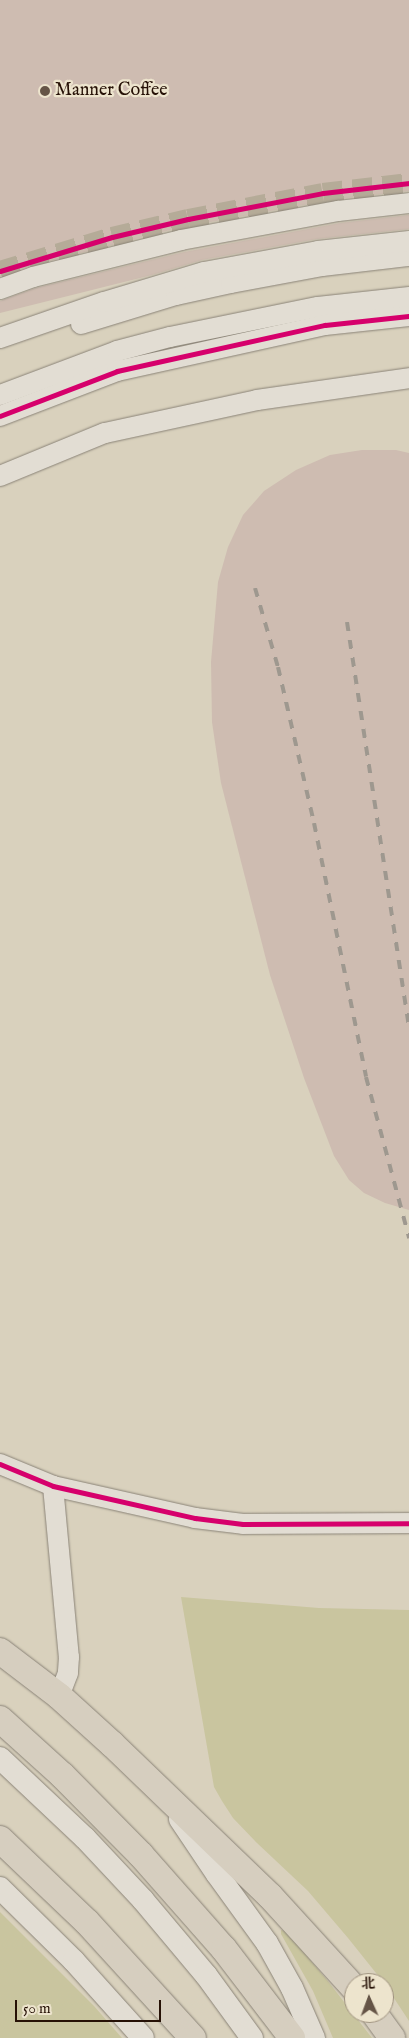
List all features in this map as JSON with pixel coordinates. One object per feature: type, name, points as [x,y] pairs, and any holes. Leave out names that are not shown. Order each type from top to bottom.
[{"type":"highway","points":[[0,1651],[59,1696],[112,1744],[270,1896],[344,1977]]},
{"type":"highway","points":[[0,1719],[62,1775],[141,1855],[224,1950],[292,2038]]},
{"type":"highway","points":[[0,1839],[93,1928],[194,2038]]},
{"type":"highway","points":[[381,2023],[392,2038]]},
{"type":"main road","points":[[0,1758],[79,1832],[143,1900],[206,1975],[252,2038]]},
{"type":"main road","points":[[165,1797],[267,1943],[292,1988],[314,2038]]},
{"type":"main road","points":[[0,1888],[74,1961],[143,2038]]},
{"type":"street","points":[[0,289],[33,277],[190,238],[338,211],[409,202]]},
{"type":"street","points":[[0,338],[104,302],[204,272],[318,251],[409,241]]},
{"type":"street","points":[[0,352],[114,313],[176,295],[322,266],[409,256]]},
{"type":"street","points":[[0,395],[117,351],[186,333],[318,307],[409,297]]},
{"type":"street","points":[[0,416],[117,371],[325,325],[409,316]]},
{"type":"street","points":[[0,476],[105,433],[257,400],[409,378]]},
{"type":"street","points":[[0,1464],[53,1486],[195,1518],[243,1524],[409,1523]]},
{"type":"street","points":[[53,1486],[69,1657],[68,1672],[59,1696]]},
{"type":"shaded area","points":[[181,1597],[319,1608],[409,1610],[409,2021],[394,1998],[394,1973],[376,1973],[308,1891],[233,1818],[214,1787]]},
{"type":"shaded area","points":[[0,1912],[94,2006],[122,2038],[0,2038]]},
{"type":"shaded area","points":[[281,1930],[286,1931],[344,2002],[344,2023],[360,2023],[372,2038],[333,2038],[313,1991],[281,1934]]},
{"type":"building","points":[[0,0],[409,0],[409,191],[336,199],[178,228],[30,266],[0,276]]},
{"type":"building","points":[[409,215],[409,229],[317,239],[202,260],[152,275],[0,313],[0,301],[36,288],[184,252],[340,223]]},
{"type":"building","points":[[362,450],[396,450],[409,453],[409,1210],[385,1203],[364,1193],[349,1180],[334,1156],[304,1078],[270,975],[221,783],[212,722],[211,662],[218,582],[228,547],[243,515],[264,491],[296,470],[330,455]]},
{"type":"tunnel","points":[[0,271],[112,237],[188,219],[323,193],[409,183]]},
{"type":"railway","points":[[255,588],[278,667],[314,823],[366,1077],[409,1238]]},
{"type":"railway","points":[[347,622],[409,1029]]},
{"type":"cycle path","points":[[0,271],[112,237],[188,219],[323,193],[409,183]]},
{"type":"cycle path","points":[[0,416],[117,371],[325,325],[409,316]]},
{"type":"cycle path","points":[[0,1464],[53,1486],[195,1518],[243,1524],[409,1523]]},
{"type":"place","name":"Manner Coffee","points":[[45,91]]}]
